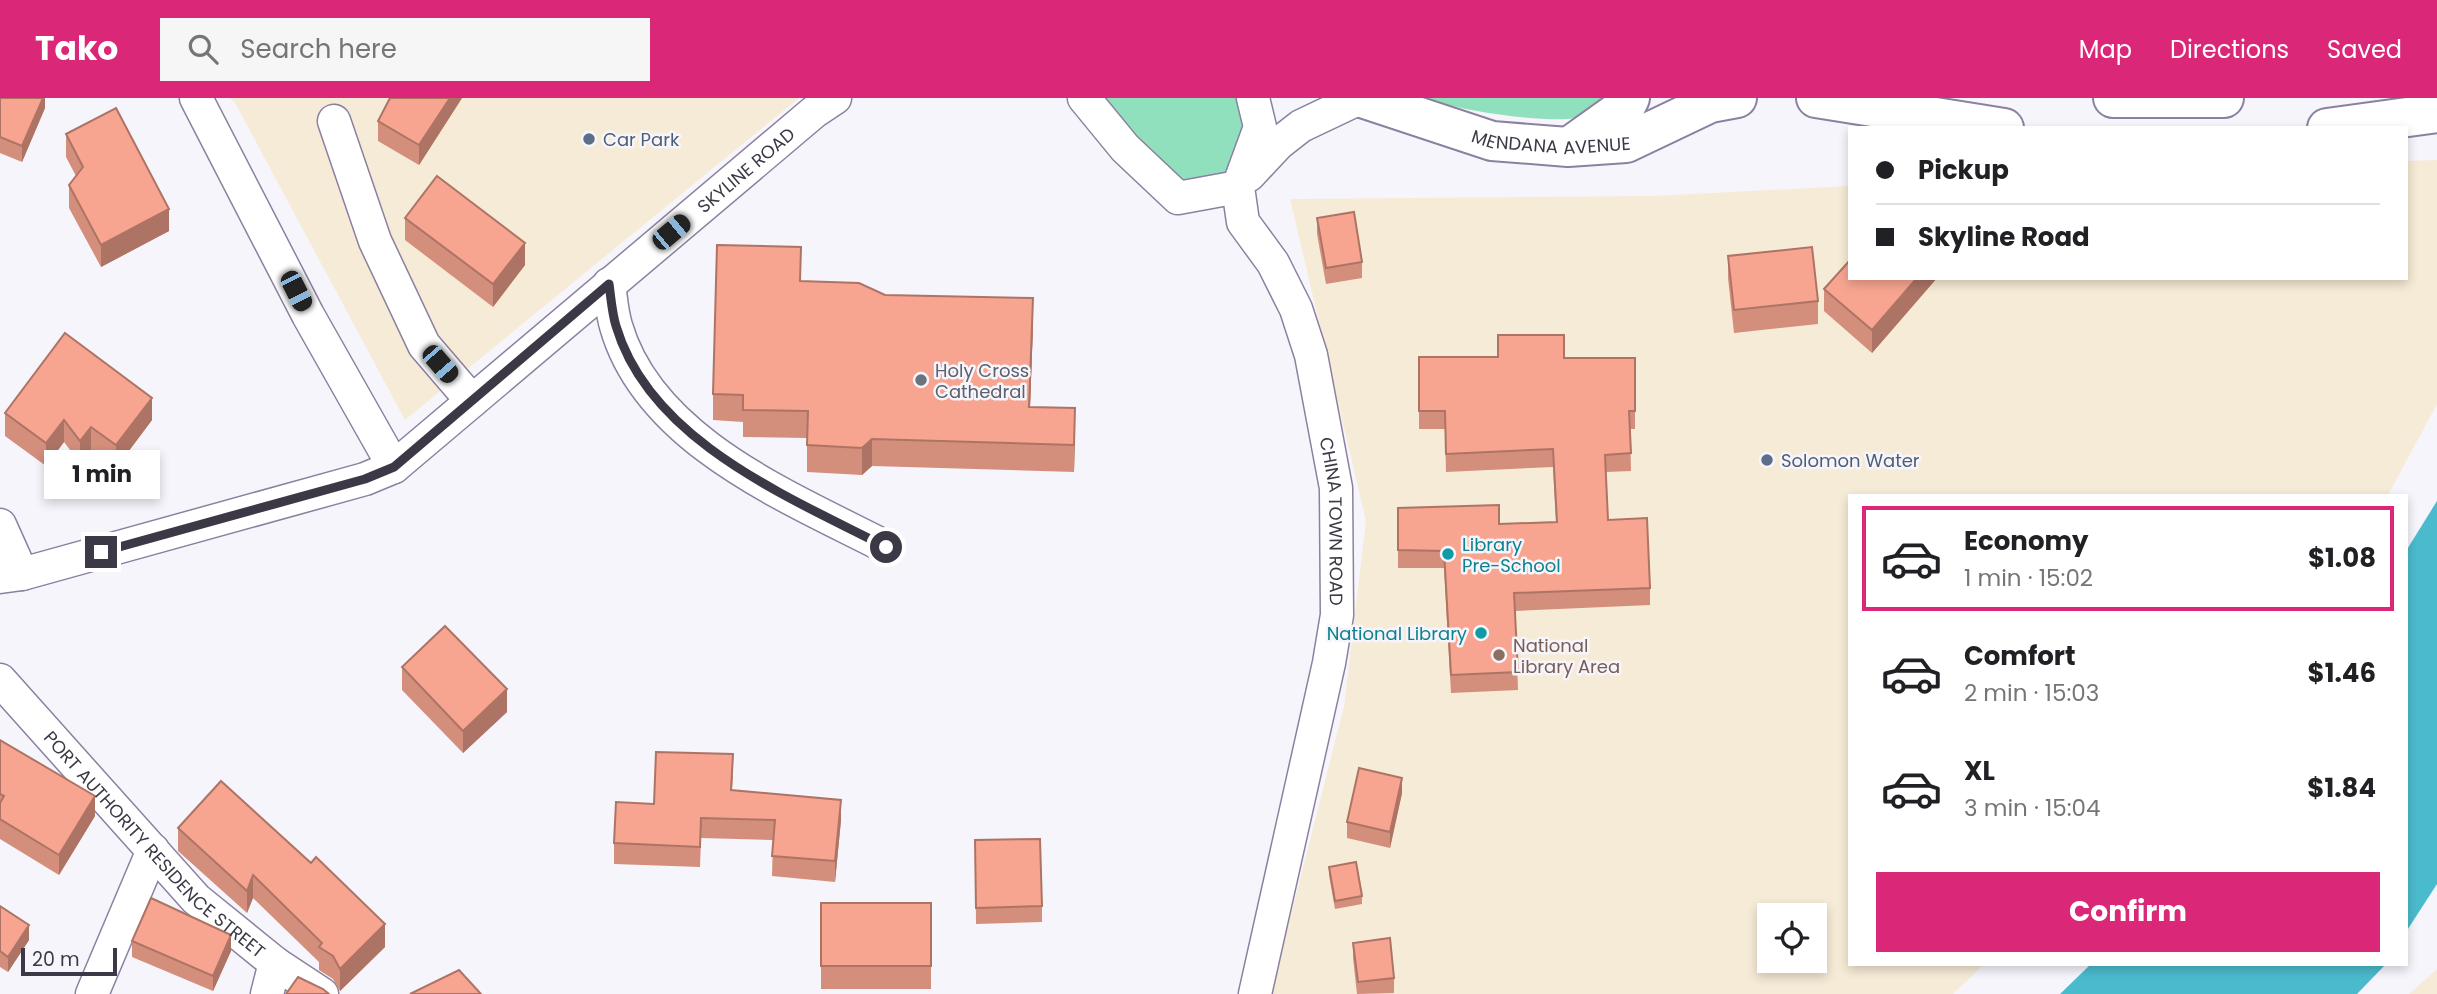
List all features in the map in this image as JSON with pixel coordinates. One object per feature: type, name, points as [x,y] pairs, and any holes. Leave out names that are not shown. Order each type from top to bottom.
[{"type":"main road","name":"MENDANA AVENUE","points":[[1361,98],[1492,141],[1568,147],[1626,143],[1710,103],[1737,98]]},
{"type":"main road","points":[[1568,147],[1626,106],[1630,98]]},
{"type":"main road","points":[[1816,98],[1991,126]]},
{"type":"main road","points":[[2113,98],[2224,98]]},
{"type":"main road","points":[[2342,126],[2437,113]]},
{"type":"street","points":[[196,98],[308,315],[394,467]]},
{"type":"street","name":"SKYLINE ROAD","points":[[11,576],[365,479],[394,467],[609,284],[835,98]]},
{"type":"street","points":[[1084,98],[1125,148],[1178,198],[1238,187],[1278,144],[1301,127],[1361,98]]},
{"type":"street","points":[[1238,187],[1260,127],[1254,98]]},
{"type":"street","points":[[334,121],[375,241],[424,345],[472,401]]},
{"type":"street","name":"CHINA TOWN ROAD","points":[[1238,187],[1243,222],[1273,263],[1296,309],[1311,355],[1335,488],[1338,555],[1337,615],[1329,663],[1255,994]]},
{"type":"street","points":[[609,284],[616,326],[632,362],[660,405],[741,472],[886,547]]},
{"type":"street","points":[[0,525],[11,576]]},
{"type":"street","name":"PORT AUTHORITY RESIDENCE STREET","points":[[0,680],[58,748],[196,899],[275,963],[322,994]]},
{"type":"street","points":[[92,994],[153,850]]},
{"type":"street","points":[[267,994],[275,963]]},
{"type":"shaded area","points":[[229,98],[799,98],[405,420],[234,101]]},
{"type":"shaded area","points":[[2437,160],[2437,404],[2389,494],[1848,494],[1848,966],[1982,966],[1953,994],[1271,994],[1344,706],[1366,521],[1290,199],[1653,196],[1848,186],[1848,280],[2408,280],[2408,161]]},
{"type":"shaded area","points":[[2437,969],[2437,994],[2409,994]]},
{"type":"green space","points":[[1101,98],[1240,98],[1248,106],[1242,153],[1217,180],[1198,183],[1174,178],[1162,169]]},
{"type":"green space","points":[[1422,98],[1611,98],[1586,115],[1552,119],[1494,114]]},
{"type":"water","points":[[2437,501],[2437,884],[2408,929],[2408,548]]},
{"type":"water","points":[[2089,966],[2384,966],[2357,994],[2060,994]]},
{"type":"building","points":[[0,98],[43,98],[22,146],[0,137]]},
{"type":"building","points":[[390,98],[450,98],[419,145],[378,121]]},
{"type":"building","points":[[116,108],[169,209],[101,245],[69,185],[83,167],[66,134]]},
{"type":"building","points":[[437,176],[525,243],[493,284],[405,218]]},
{"type":"building","points":[[1354,212],[1362,262],[1326,268],[1317,218]]},
{"type":"building","points":[[717,245],[801,247],[800,281],[859,283],[885,295],[1033,298],[1029,407],[1075,408],[1074,445],[872,439],[862,448],[807,445],[808,411],[743,410],[743,395],[713,394]]},
{"type":"building","points":[[1812,247],[1818,301],[1734,310],[1728,256]]},
{"type":"building","points":[[1848,262],[1848,280],[1915,280],[1872,330],[1824,289]]},
{"type":"building","points":[[65,333],[152,398],[116,445],[91,427],[80,441],[64,420],[46,443],[5,413]]},
{"type":"building","points":[[1498,335],[1564,335],[1564,358],[1635,358],[1635,411],[1629,411],[1631,453],[1605,455],[1608,520],[1647,518],[1650,588],[1514,593],[1518,672],[1451,675],[1444,551],[1398,550],[1398,508],[1499,505],[1499,524],[1557,522],[1553,449],[1446,454],[1445,411],[1419,411],[1419,357],[1498,357]]},
{"type":"building","points":[[445,626],[507,689],[463,731],[402,667]]},
{"type":"building","points":[[0,740],[95,796],[59,855],[0,819],[0,803],[4,796],[0,794]]},
{"type":"building","points":[[656,752],[733,754],[731,790],[841,800],[835,861],[772,856],[775,820],[701,818],[700,847],[614,843],[616,802],[654,804]]},
{"type":"building","points":[[1359,768],[1402,778],[1390,832],[1347,822]]},
{"type":"building","points":[[221,781],[311,863],[316,857],[385,924],[340,969],[333,956],[319,947],[322,943],[253,875],[247,891],[178,828]]},
{"type":"building","points":[[1040,839],[1042,906],[976,908],[975,840]]},
{"type":"building","points":[[1356,862],[1362,896],[1335,901],[1329,867]]},
{"type":"building","points":[[151,898],[231,935],[213,976],[132,941]]},
{"type":"building","points":[[821,903],[931,903],[931,966],[821,966]]},
{"type":"building","points":[[0,906],[29,925],[8,957],[0,951]]},
{"type":"building","points":[[1390,938],[1394,978],[1358,982],[1353,943]]},
{"type":"building","points":[[459,970],[481,994],[410,994]]},
{"type":"building","points":[[298,977],[323,989],[329,994],[286,994]]},
{"type":"place","name":"Car Park","points":[[589,139]]},
{"type":"place","name":"Holy Cross Cathedral","points":[[921,380]]},
{"type":"place","name":"Solomon Water","points":[[1767,460]]},
{"type":"place","name":"Library Pre-School","points":[[1448,554]]},
{"type":"place","name":"National Library","points":[[1481,633]]},
{"type":"place","name":"National Library Area","points":[[1499,655]]},
{"type":"route","points":[[101,552],[365,479],[394,467],[609,284],[616,326],[632,362],[660,405],[741,472],[886,547]]}]
